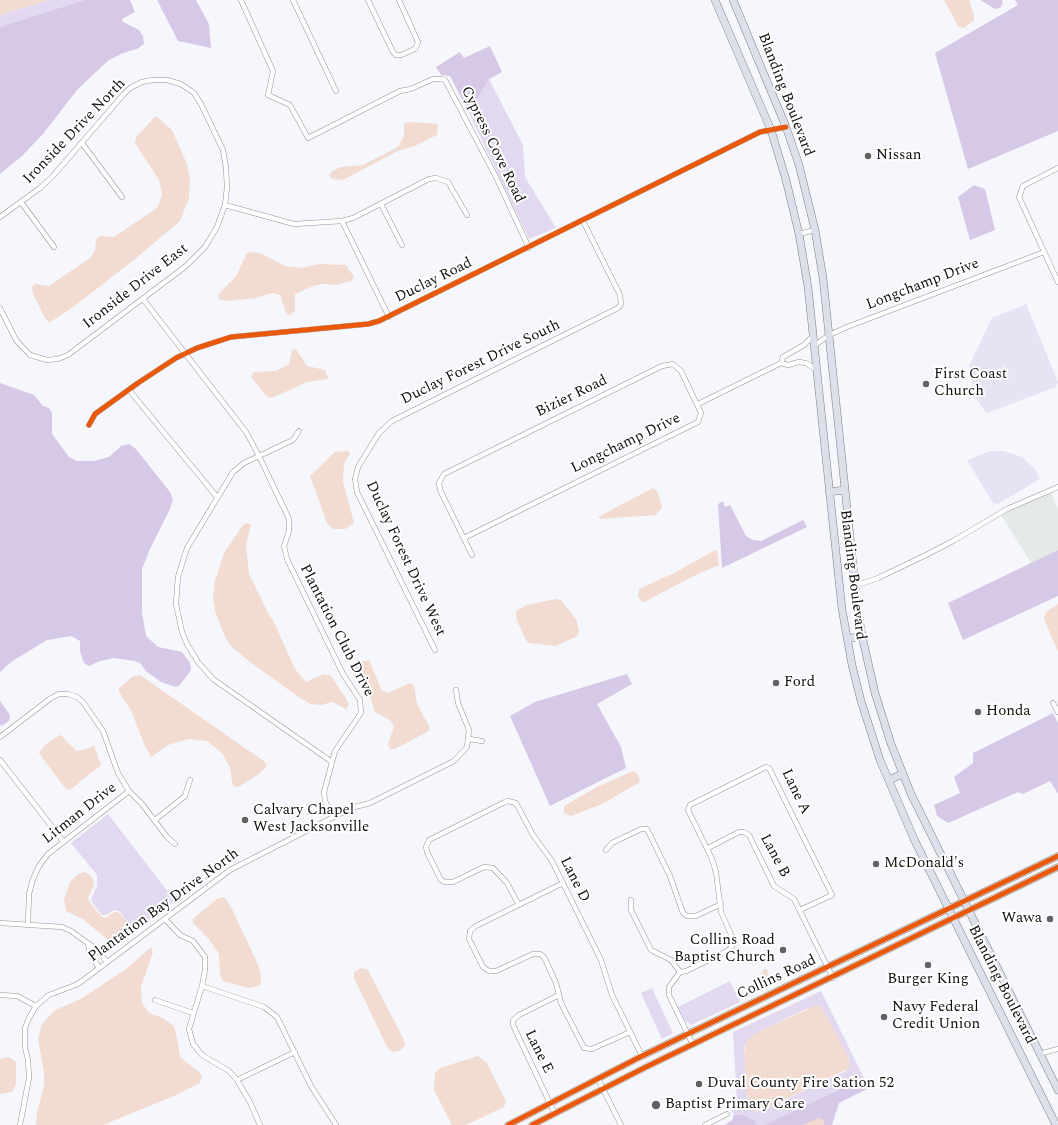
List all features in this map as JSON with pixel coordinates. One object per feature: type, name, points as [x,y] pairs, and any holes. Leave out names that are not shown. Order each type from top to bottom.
[{"type":"main road","name":"Blanding Boulevard","points":[[715,0],[771,130],[800,234],[808,287],[837,573],[846,639],[861,701],[889,780],[914,839],[1056,1123]]},
{"type":"main road","name":"Blanding Boulevard","points":[[733,0],[786,127],[799,165],[815,230],[823,278],[855,586],[862,636],[879,706],[902,774],[1058,1090]]},
{"type":"main road","points":[[829,492],[844,490]]},
{"type":"main road","points":[[846,639],[862,636]]},
{"type":"main road","points":[[889,780],[902,774]]},
{"type":"main road","name":"Collins Road","points":[[508,1125],[642,1056],[949,910],[1058,856]]},
{"type":"main road","name":"Collins Road","points":[[532,1125],[693,1044],[833,978],[1058,868]]},
{"type":"street","name":"Cypress Cove Road","points":[[241,0],[273,71],[268,95],[290,105],[308,138],[400,91],[411,90],[433,79],[445,80],[497,179],[529,248]]},
{"type":"street","points":[[293,0],[336,91]]},
{"type":"street","points":[[368,0],[393,52],[396,55],[401,55],[415,49],[418,42],[400,0]]},
{"type":"street","name":"Ironside Drive North","points":[[0,217],[52,177],[130,88],[142,82],[167,80],[181,84],[194,93]]},
{"type":"street","name":"Ironside Drive East","points":[[0,308],[21,348],[30,355],[39,359],[58,359],[68,355],[143,299],[186,266],[206,247],[217,227],[225,205],[227,187],[226,168],[223,150],[201,104],[194,93]]},
{"type":"street","name":"Duclay Road","points":[[89,426],[95,414],[184,354],[197,348],[231,338],[368,324],[389,317],[760,132],[786,127]]},
{"type":"street","points":[[82,143],[122,197]]},
{"type":"street","points":[[1058,168],[1026,184],[1020,190],[1019,197],[1058,282]]},
{"type":"street","points":[[225,205],[294,224],[342,221],[436,178],[448,182],[467,215]]},
{"type":"street","points":[[21,202],[54,247]]},
{"type":"street","points":[[381,204],[402,245]]},
{"type":"street","points":[[342,221],[389,317]]},
{"type":"street","name":"Duclay Forest Drive South","points":[[364,457],[379,433],[392,421],[614,311],[621,304],[620,295],[583,221]]},
{"type":"street","points":[[800,234],[815,230]]},
{"type":"street","name":"Longchamp Drive","points":[[814,346],[829,334],[1044,252]]},
{"type":"street","name":"Plantation Club Drive","points":[[143,299],[184,354],[246,432],[259,456],[289,519],[289,531],[284,546],[287,559],[343,674],[360,700],[361,713],[342,740],[332,762],[324,792],[325,801],[333,817]]},
{"type":"street","name":"Longchamp Drive","points":[[781,363],[783,357],[804,345],[813,336]]},
{"type":"street","name":"Longchamp Drive","points":[[464,538],[695,423],[701,416],[698,404],[781,363],[788,365],[800,362],[806,363],[817,370]]},
{"type":"street","name":"Bizier Road","points":[[464,538],[440,490],[441,478],[448,472],[662,366],[673,364],[681,371],[698,404]]},
{"type":"street","points":[[129,390],[217,497]]},
{"type":"street","points":[[299,431],[293,440],[237,468],[217,497],[187,548],[181,562],[177,584],[176,604],[182,632],[192,654],[213,679],[332,762]]},
{"type":"street","name":"Duclay Forest Drive West","points":[[364,457],[356,472],[355,485],[357,492],[435,650]]},
{"type":"street","points":[[855,586],[878,578],[926,555],[1007,509],[1058,487]]},
{"type":"street","points":[[464,538],[472,555]]},
{"type":"street","points":[[456,690],[458,703],[469,730],[469,739],[482,741]]},
{"type":"street","points":[[0,737],[51,698],[59,694],[77,696],[84,702],[103,731],[118,774],[129,791],[167,837],[175,844]]},
{"type":"street","points":[[1053,703],[1058,712]]},
{"type":"street","name":"Plantation Bay Drive North","points":[[36,1006],[50,995],[78,984],[230,870],[351,808],[370,802],[454,761],[466,747],[469,739]]},
{"type":"street","points":[[0,760],[62,841]]},
{"type":"street","name":"Lane A","points":[[708,848],[688,810],[690,805],[766,767],[769,768],[832,895],[800,910]]},
{"type":"street","points":[[154,820],[184,796],[190,780]]},
{"type":"street","name":"Litman Drive","points":[[28,924],[29,894],[38,866],[62,841],[129,791]]},
{"type":"street","name":"Lane D","points":[[518,905],[507,883],[493,868],[484,867],[453,882],[445,882],[441,880],[426,848],[427,843],[432,837],[505,802],[512,802],[519,807],[533,835],[552,861],[563,883],[601,960],[612,995],[642,1056]]},
{"type":"street","points":[[606,850],[612,843],[641,829],[647,829],[670,876],[683,913],[687,916],[696,916],[721,904]]},
{"type":"street","name":"Lane B","points":[[708,848],[739,832],[747,833],[774,886],[794,899],[800,910]]},
{"type":"street","points":[[693,1044],[669,995],[669,987],[680,972],[686,971],[729,950],[734,941],[721,912],[716,872],[708,848]]},
{"type":"street","points":[[563,883],[476,926],[470,931],[469,939],[483,968],[489,971],[496,971],[530,954],[540,954],[544,957],[551,971],[559,996],[584,1048],[596,1048],[630,1032]]},
{"type":"street","points":[[631,900],[631,910],[651,950],[671,960],[680,972]]},
{"type":"street","points":[[800,910],[833,978]]},
{"type":"street","points":[[165,919],[180,935],[193,941],[205,957],[202,986],[189,1029],[196,1049],[202,1055],[229,1071],[237,1080],[250,1102],[260,1125]]},
{"type":"street","points":[[0,923],[62,927],[80,937],[96,949],[107,962]]},
{"type":"street","points":[[88,944],[90,953],[99,968]]},
{"type":"street","points":[[202,986],[264,1007],[277,1017],[314,1092],[336,1125]]},
{"type":"street","points":[[0,994],[17,996],[36,1006],[25,1028],[25,1047],[28,1060],[29,1078],[20,1125]]},
{"type":"street","name":"Lane E","points":[[555,1114],[513,1025],[513,1020],[519,1015],[559,996]]},
{"type":"street","points":[[155,1000],[193,1013]]},
{"type":"street","points":[[1040,1054],[1058,1049]]},
{"type":"street","points":[[237,1080],[295,1052]]},
{"type":"street","points":[[598,1079],[621,1125]]},
{"type":"street","points":[[705,1125],[727,1114]]},
{"type":"shaded area","points":[[0,0],[49,0],[8,12],[0,16]]},
{"type":"shaded area","points":[[49,0],[84,0],[0,27],[0,16],[8,12]]},
{"type":"shaded area","points":[[84,0],[130,0],[135,12],[122,19],[123,22],[139,30],[143,36],[144,44],[137,49],[123,53],[109,60],[77,90],[43,134],[22,156],[0,174],[0,27]]},
{"type":"shaded area","points":[[157,0],[196,0],[209,24],[211,48],[178,41]]},
{"type":"shaded area","points":[[944,0],[969,0],[974,15],[974,20],[964,28],[958,26]]},
{"type":"shaded area","points":[[980,0],[1002,0],[1003,3],[1000,8],[995,9]]},
{"type":"shaded area","points":[[1015,0],[1058,0],[1058,131],[968,169],[935,53],[1018,5]]},
{"type":"shaded area","points":[[490,46],[502,72],[489,79],[475,103],[466,107],[450,76],[441,75],[436,67],[460,52],[464,58]]},
{"type":"shaded area","points":[[489,79],[523,145],[525,177],[556,228],[529,239],[466,107],[475,103]]},
{"type":"shaded area","points":[[156,116],[172,130],[187,164],[190,180],[189,198],[180,221],[135,259],[76,305],[49,323],[33,294],[32,287],[35,284],[49,286],[90,258],[95,251],[96,240],[99,236],[114,237],[157,208],[162,195],[159,180],[135,143],[136,137]]},
{"type":"shaded area","points":[[414,122],[438,124],[437,135],[415,146],[398,151],[343,180],[332,179],[329,175],[332,171],[341,167],[363,165],[398,147],[404,136],[404,123]]},
{"type":"shaded area","points":[[974,185],[985,189],[995,230],[970,240],[958,197]]},
{"type":"shaded area","points":[[247,253],[260,253],[285,266],[302,268],[319,264],[346,265],[354,277],[351,281],[337,285],[323,284],[313,286],[295,294],[295,311],[291,315],[287,315],[280,295],[272,293],[256,298],[229,301],[220,300],[218,295],[236,276]]},
{"type":"shaded area","points":[[1026,304],[1058,382],[1056,387],[987,413],[974,396],[969,366],[992,318]]},
{"type":"shaded area","points":[[296,349],[307,366],[325,370],[329,379],[307,382],[272,398],[266,396],[251,377],[254,372],[276,371],[289,364],[292,350]]},
{"type":"shaded area","points":[[0,383],[34,395],[43,406],[49,408],[52,413],[52,434],[69,457],[77,461],[94,461],[109,457],[121,446],[129,444],[136,449],[170,492],[173,500],[170,509],[149,551],[142,569],[142,613],[146,636],[158,647],[182,652],[190,663],[191,670],[180,685],[176,687],[161,682],[146,671],[140,663],[134,661],[114,658],[100,661],[89,666],[84,663],[80,651],[80,641],[71,636],[47,640],[11,662],[0,672]]},
{"type":"shaded area","points":[[348,451],[350,453],[344,464],[343,481],[354,523],[345,529],[333,529],[327,523],[310,476],[335,452]]},
{"type":"shaded area","points":[[990,451],[1004,451],[1022,457],[1034,468],[1040,479],[998,504],[993,503],[967,460]]},
{"type":"shaded area","points":[[653,488],[657,491],[662,505],[661,509],[655,515],[601,519],[598,517]]},
{"type":"shaded area","points":[[1050,492],[1058,508],[1058,550],[1031,563],[1001,515]]},
{"type":"shaded area","points":[[723,501],[725,507],[730,505],[746,536],[753,540],[761,541],[803,520],[807,527],[722,568],[718,504]]},
{"type":"shaded area","points":[[246,523],[251,524],[246,546],[249,574],[270,617],[272,618],[295,669],[306,682],[324,674],[331,676],[347,700],[349,705],[346,709],[332,702],[321,705],[311,704],[300,698],[250,662],[232,647],[225,637],[215,611],[213,597],[215,581],[224,553],[242,526]]},
{"type":"shaded area","points":[[717,550],[719,565],[696,575],[644,602],[642,602],[638,596],[639,589],[676,572]]},
{"type":"shaded area","points":[[1058,550],[1058,596],[963,640],[948,603]]},
{"type":"shaded area","points":[[556,599],[562,601],[577,621],[579,632],[577,636],[556,646],[529,643],[517,621],[516,611],[526,605]]},
{"type":"shaded area","points":[[1058,604],[1058,652],[1044,619],[1046,612]]},
{"type":"shaded area","points":[[369,660],[382,691],[388,693],[410,683],[414,686],[417,704],[429,726],[429,731],[395,749],[390,749],[388,744],[394,727],[390,720],[375,712],[370,696],[354,667],[359,662]]},
{"type":"shaded area","points":[[627,674],[632,684],[597,704],[621,747],[626,768],[550,806],[510,716],[535,702]]},
{"type":"shaded area","points":[[140,675],[265,762],[267,766],[259,774],[240,786],[234,787],[230,767],[222,753],[207,741],[189,739],[168,745],[151,757],[144,744],[131,710],[119,692],[119,688],[133,676]]},
{"type":"shaded area","points":[[0,701],[10,715],[9,721],[2,726],[0,725]]},
{"type":"shaded area","points":[[1053,713],[1058,723],[1058,794],[1050,781],[1023,794],[1018,792],[948,823],[937,816],[934,805],[960,793],[954,777],[973,763],[973,753]]},
{"type":"shaded area","points":[[59,735],[62,736],[76,751],[84,750],[94,745],[101,765],[70,790],[65,788],[39,753],[43,747]]},
{"type":"shaded area","points":[[633,771],[638,774],[640,782],[602,804],[571,816],[564,813],[564,806],[597,787]]},
{"type":"shaded area","points":[[108,814],[175,901],[135,931],[119,911],[114,910],[106,915],[102,915],[93,904],[91,899],[97,886],[97,875],[71,843]]},
{"type":"shaded area","points":[[83,872],[89,874],[93,879],[94,885],[88,898],[101,916],[105,918],[114,912],[118,912],[129,923],[120,935],[108,940],[83,919],[66,911],[64,900],[70,882],[77,875]]},
{"type":"shaded area","points":[[222,897],[225,898],[232,909],[259,967],[261,984],[258,986],[248,988],[223,981],[220,976],[219,954],[208,938],[193,923],[195,917],[217,899]]},
{"type":"shaded area","points":[[151,947],[153,952],[141,987],[142,1003],[149,1013],[163,1018],[174,1026],[180,1057],[200,1073],[202,1076],[200,1083],[174,1096],[103,1125],[36,1125],[37,1112],[44,1086],[44,1073],[38,1039],[42,1024],[55,1010],[81,999],[126,969]]},
{"type":"shaded area","points":[[361,968],[368,970],[404,1040],[405,1046],[399,1051],[393,1052],[388,1049],[354,978],[354,972]]},
{"type":"shaded area","points":[[764,969],[767,969],[768,973],[768,979],[765,981],[763,980],[762,972]]},
{"type":"shaded area","points":[[730,981],[740,1002],[691,1025],[685,1021],[678,1007]]},
{"type":"shaded area","points":[[652,988],[673,1033],[662,1039],[641,993]]},
{"type":"shaded area","points":[[821,991],[864,1078],[764,1125],[758,1125],[744,1115],[734,1115],[730,1107],[737,1102],[733,1032]],"holes":[[[820,1006],[849,1059],[846,1071],[770,1107],[757,1112],[751,1108],[747,1095],[744,1047],[762,1030],[806,1009]]]},
{"type":"shaded area","points":[[817,1005],[822,1008],[847,1055],[850,1063],[849,1068],[770,1107],[754,1112],[747,1095],[744,1054],[746,1041],[762,1030]]},
{"type":"shaded area","points":[[478,1056],[487,1063],[506,1101],[504,1107],[466,1125],[452,1125],[434,1090],[435,1073],[440,1068]]},
{"type":"shaded area","points":[[9,1057],[16,1062],[16,1084],[12,1092],[0,1094],[0,1059]]},
{"type":"shaded area","points":[[864,1078],[869,1088],[839,1103],[832,1125],[824,1125],[824,1121],[803,1125],[764,1125]]},
{"type":"shaded area","points":[[734,1115],[744,1115],[758,1125],[725,1125],[732,1120]]},
{"type":"shaded area","points":[[818,1118],[823,1119],[824,1125],[803,1125]]},
{"type":"cycle path","points":[[89,425],[95,414],[138,383],[176,358],[197,348],[231,337],[368,324],[379,321],[760,132],[786,127]]},
{"type":"cycle path","points":[[508,1125],[642,1056],[1058,856]]},
{"type":"cycle path","points":[[532,1125],[646,1067],[1058,867]]},
{"type":"place","name":"Nissan","points":[[868,156]]},
{"type":"place","name":"First Coast Church","points":[[926,384]]},
{"type":"place","name":"Ford","points":[[776,683]]},
{"type":"place","name":"Honda","points":[[978,712]]},
{"type":"place","name":"Calvary Chapel West Jacksonville","points":[[245,820]]},
{"type":"place","name":"McDonald's","points":[[876,864]]},
{"type":"place","name":"Wawa","points":[[1050,919]]},
{"type":"place","name":"Collins Road Baptist Church","points":[[783,950]]},
{"type":"place","name":"Burger King","points":[[928,965]]},
{"type":"place","name":"Navy Federal Credit Union","points":[[884,1017]]},
{"type":"place","name":"Duval County Fire Sation 52","points":[[699,1084]]},
{"type":"place","name":"Baptist Primary Care","points":[[656,1105]]}]
